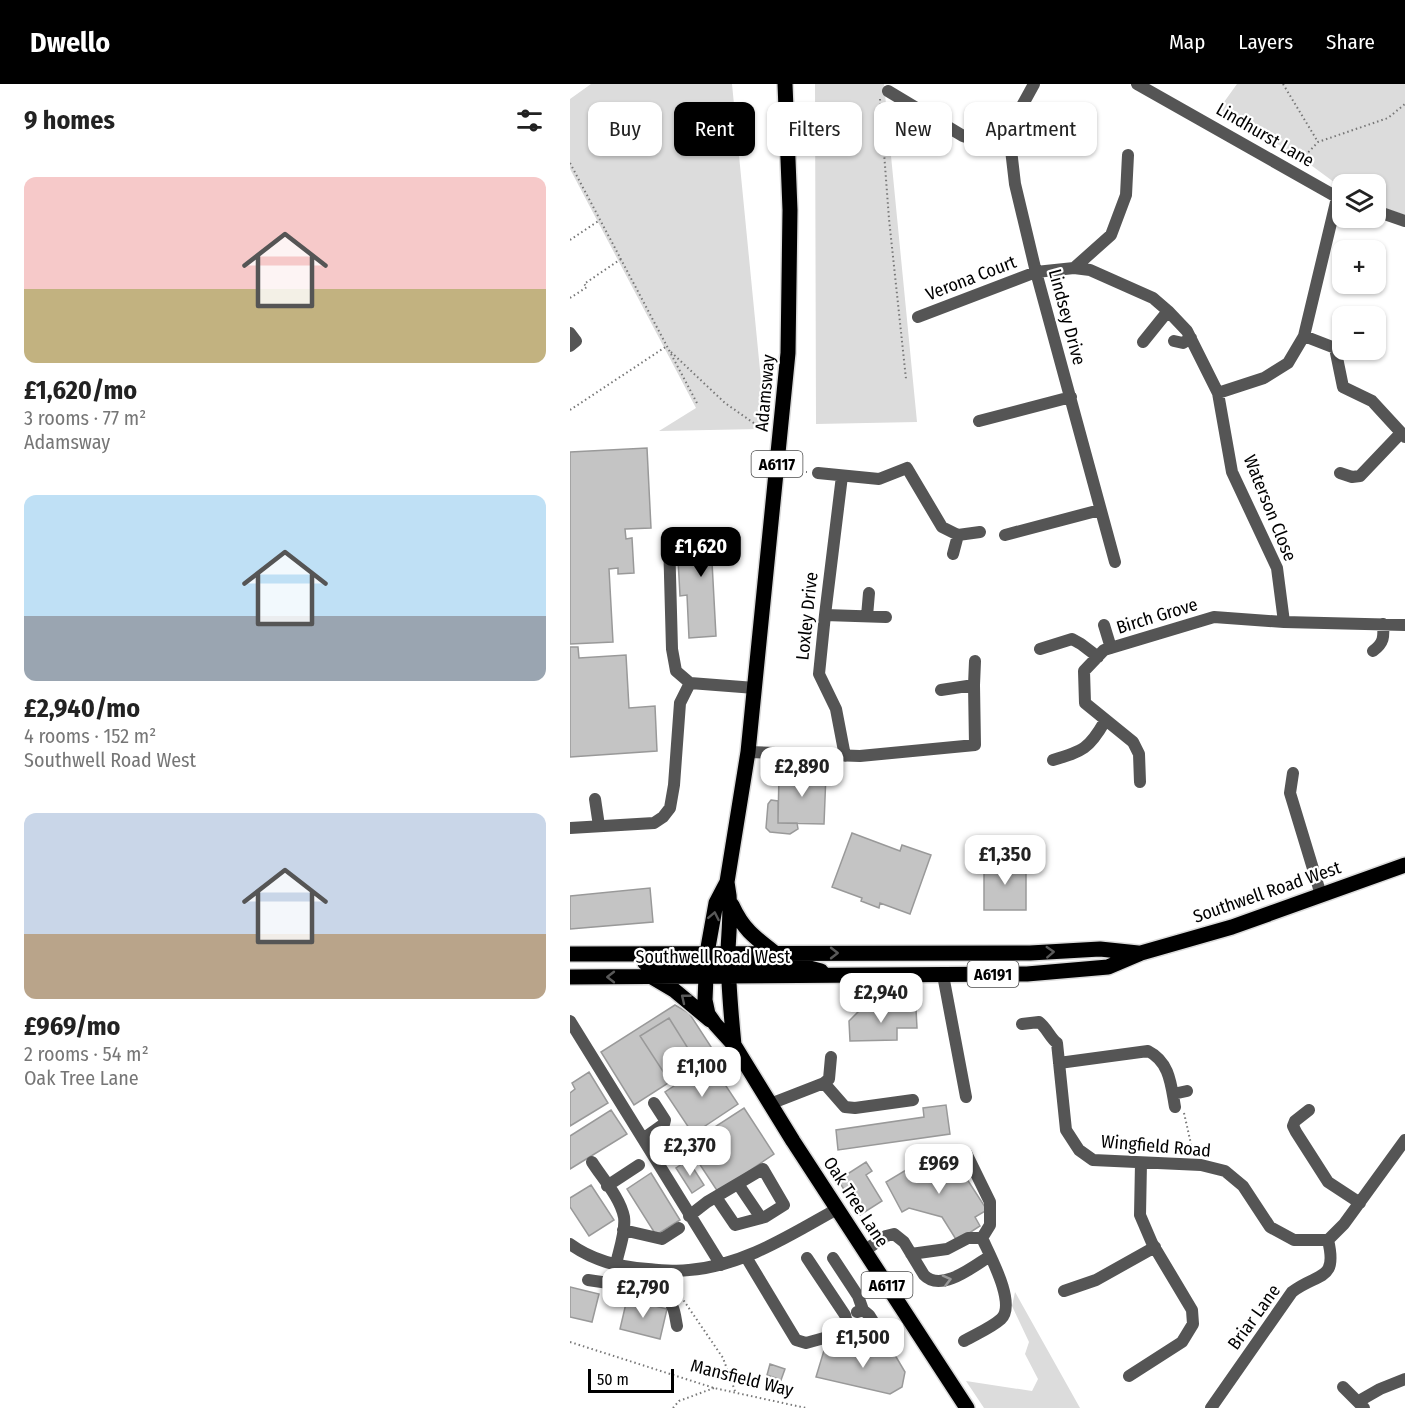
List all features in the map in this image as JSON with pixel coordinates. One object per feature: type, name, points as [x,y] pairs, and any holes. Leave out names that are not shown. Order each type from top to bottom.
[{"type":"main road","name":"Adamsway","points":[[705,965],[716,903],[727,882],[748,752],[788,353],[790,210],[785,84]]},
{"type":"main road","name":"Southwell Road West","points":[[573,954],[841,976],[1027,974],[1108,967],[1141,953],[1232,927],[1405,865]]},
{"type":"main road","name":"Adamsway","points":[[727,882],[731,903],[729,965]]},
{"type":"main road","points":[[731,903],[746,930],[775,953]]},
{"type":"main road","name":"Southwell Road West","points":[[729,965],[775,953],[1030,953],[1100,949],[1141,953]]},
{"type":"main road","points":[[705,965],[712,959],[729,965]]},
{"type":"main road","name":"Southwell Road West","points":[[570,977],[652,977],[705,965]]},
{"type":"main road","name":"Oak Tree Lane","points":[[705,965],[706,1005],[715,1024],[734,1045],[837,1209],[967,1408]]},
{"type":"main road","name":"Oak Tree Lane","points":[[729,965],[729,998],[734,1045]]},
{"type":"main road","points":[[652,977],[674,990],[715,1024]]},
{"type":"street","name":"Lindsey Drive","points":[[1024,102],[1034,84]]},
{"type":"street","name":"Lindhurst Lane","points":[[1137,84],[1332,194]]},
{"type":"street","points":[[884,93],[964,136]]},
{"type":"street","points":[[1074,268],[1111,235],[1126,195],[1128,155]]},
{"type":"street","name":"Lindsey Drive","points":[[1012,156],[1015,184],[1036,272],[1115,562]]},
{"type":"street","points":[[1386,214],[1405,221]]},
{"type":"street","points":[[1218,393],[1264,378],[1288,363],[1304,336],[1332,228]]},
{"type":"street","name":"Verona Court","points":[[918,317],[1036,272],[1074,268]]},
{"type":"street","name":"Waterson Close","points":[[1074,268],[1090,270],[1153,297],[1187,331],[1218,393],[1232,472],[1277,568],[1284,622]]},
{"type":"street","points":[[1143,342],[1168,311]]},
{"type":"street","points":[[570,333],[576,342],[570,346]]},
{"type":"street","points":[[1304,336],[1335,348],[1343,387],[1372,401],[1403,435],[1360,476],[1352,477],[1340,473]]},
{"type":"street","points":[[1174,341],[1180,344],[1191,338]]},
{"type":"street","points":[[979,421],[1071,397]]},
{"type":"street","points":[[818,473],[879,479],[907,468],[942,527],[958,535],[980,532]]},
{"type":"street","name":"Loxley Drive","points":[[842,476],[819,674],[836,709],[845,756]]},
{"type":"street","points":[[1005,535],[1100,510]]},
{"type":"street","points":[[953,554],[958,535]]},
{"type":"street","points":[[669,539],[672,649],[676,671],[690,683],[755,688]]},
{"type":"street","points":[[867,616],[869,593]]},
{"type":"street","points":[[825,615],[886,617]]},
{"type":"street","name":"Birch Grove","points":[[1140,782],[1139,754],[1134,742],[1085,703],[1084,671],[1104,650],[1214,618],[1405,625]]},
{"type":"street","points":[[1373,651],[1381,645],[1385,638],[1383,624]]},
{"type":"street","points":[[1104,625],[1111,648]]},
{"type":"street","points":[[1040,649],[1072,639],[1098,657]]},
{"type":"street","points":[[748,752],[860,756],[975,745],[975,661]]},
{"type":"street","points":[[570,828],[654,823],[663,817],[670,808],[674,785],[680,703],[690,683]]},
{"type":"street","points":[[941,690],[974,685]]},
{"type":"street","points":[[1053,760],[1078,752],[1088,746],[1105,721]]},
{"type":"street","points":[[1293,773],[1290,793],[1321,895]]},
{"type":"street","points":[[595,799],[599,826]]},
{"type":"street","points":[[943,975],[966,1097]]},
{"type":"street","points":[[570,1021],[721,1265]]},
{"type":"street","name":"Wingfield Road","points":[[1022,1024],[1039,1022],[1048,1029],[1057,1043],[1066,1130],[1079,1150],[1093,1160],[1191,1165],[1225,1171],[1243,1186],[1270,1227],[1294,1240],[1328,1240]]},
{"type":"street","points":[[1059,1063],[1148,1051],[1158,1056],[1166,1065],[1176,1107]]},
{"type":"street","points":[[770,1104],[824,1083],[829,1079],[831,1057]]},
{"type":"street","points":[[824,1083],[845,1107],[855,1108],[913,1100]]},
{"type":"street","points":[[1173,1094],[1187,1091]]},
{"type":"street","points":[[643,1138],[664,1124],[665,1120],[654,1103]]},
{"type":"street","points":[[1309,1110],[1295,1121],[1293,1126],[1296,1132],[1328,1182],[1360,1203]]},
{"type":"street","points":[[1328,1240],[1344,1224],[1405,1140]]},
{"type":"street","points":[[966,1154],[990,1202],[990,1225],[982,1238]]},
{"type":"street","points":[[592,1162],[620,1206],[624,1218],[618,1279],[629,1290],[667,1300],[673,1307],[677,1326]]},
{"type":"street","points":[[1138,1375],[1182,1342],[1193,1324],[1192,1310],[1155,1247],[1140,1215],[1141,1163]]},
{"type":"street","points":[[607,1186],[639,1165]]},
{"type":"street","points":[[690,1216],[716,1197],[763,1168],[784,1205],[761,1218],[735,1225],[716,1197]]},
{"type":"street","points":[[738,1184],[761,1218]]},
{"type":"street","points":[[570,1244],[588,1256],[618,1265],[677,1271],[721,1265],[746,1257],[837,1209]]},
{"type":"street","points":[[623,1230],[662,1239],[679,1228]]},
{"type":"street","points":[[864,1251],[886,1236],[894,1234],[904,1242],[928,1280],[936,1282],[955,1278],[990,1256]]},
{"type":"street","points":[[911,1254],[947,1249],[968,1238],[982,1238]]},
{"type":"street","points":[[964,1341],[1001,1319],[1005,1313],[1006,1304],[997,1268],[982,1238]]},
{"type":"street","name":"Briar Lane","points":[[1212,1408],[1292,1292],[1330,1269],[1332,1257],[1328,1240]]},
{"type":"street","points":[[1064,1292],[1096,1280],[1155,1247]]},
{"type":"street","points":[[746,1257],[796,1340],[806,1343],[842,1333],[847,1323],[807,1258]]},
{"type":"street","points":[[833,1257],[858,1296],[863,1310],[869,1315],[884,1339]]},
{"type":"street","points":[[588,1280],[622,1285]]},
{"type":"street","points":[[846,1319],[863,1310]]},
{"type":"street","points":[[1344,1387],[1361,1405],[1380,1389],[1405,1379]]},
{"type":"path","points":[[1283,84],[1318,142]]},
{"type":"path","points":[[884,93],[889,219],[906,379]]},
{"type":"path","points":[[1292,170],[1318,142],[1388,118],[1405,104]]},
{"type":"path","points":[[570,163],[698,405]]},
{"type":"path","points":[[570,240],[600,220]]},
{"type":"path","points":[[570,298],[586,287],[584,284],[621,259]]},
{"type":"path","points":[[570,410],[667,346]]},
{"type":"path","points":[[669,351],[725,403],[779,442]]},
{"type":"path","points":[[610,376],[614,381]]},
{"type":"path","points":[[593,388],[596,393]]},
{"type":"path","points":[[777,470],[818,473]]},
{"type":"path","points":[[1176,1107],[1183,1109],[1191,1144],[1191,1165]]},
{"type":"path","points":[[677,1271],[682,1287],[682,1298],[723,1358],[735,1391]]},
{"type":"path","name":"Mansfield Way","points":[[570,1342],[714,1388],[806,1408]]},
{"type":"path","points":[[673,1408],[679,1401],[714,1388]]},
{"type":"shaded area","points":[[591,84],[732,84],[734,102],[674,102],[674,156],[739,156],[765,421],[759,429],[659,431],[696,408],[570,169],[570,99]]},
{"type":"shaded area","points":[[815,84],[884,84],[886,102],[874,102],[874,156],[891,156],[917,422],[816,424],[815,156],[862,156],[862,102],[815,102]]},
{"type":"shaded area","points":[[1237,84],[1405,84],[1405,215],[1386,208],[1386,174],[1332,174],[1332,181],[1304,160],[1219,109]]},
{"type":"shaded area","points":[[1015,1292],[1080,1408],[984,1408],[966,1381],[1032,1391],[1038,1379],[1025,1354],[1029,1342],[1012,1306]]},
{"type":"building","points":[[647,448],[651,528],[625,529],[626,539],[632,538],[634,573],[618,574],[618,568],[609,569],[613,642],[570,644],[570,452]]},
{"type":"building","points":[[728,531],[729,561],[712,562],[716,636],[689,638],[687,595],[680,596],[677,540],[683,539],[683,534]]},
{"type":"building","points":[[570,647],[578,647],[579,658],[626,655],[629,708],[655,706],[657,751],[570,757]]},
{"type":"building","points":[[779,773],[826,774],[824,824],[778,823]]},
{"type":"building","points":[[771,800],[778,801],[778,823],[797,823],[798,829],[790,834],[770,832],[766,828],[768,804]]},
{"type":"building","points":[[852,833],[900,851],[902,845],[931,855],[910,914],[880,903],[879,908],[861,901],[862,898],[832,887]]},
{"type":"building","points":[[1026,861],[1026,910],[984,910],[984,862]]},
{"type":"building","points":[[650,888],[653,922],[570,929],[570,896]]},
{"type":"building","points":[[675,1005],[689,1013],[715,1053],[634,1105],[601,1052]]},
{"type":"building","points":[[916,1009],[917,1028],[897,1028],[897,1040],[850,1041],[849,1021],[860,1010]]},
{"type":"building","points":[[669,1018],[694,1058],[666,1076],[640,1036]]},
{"type":"building","points":[[710,1062],[738,1104],[693,1134],[665,1092]]},
{"type":"building","points":[[589,1072],[608,1103],[570,1126],[570,1093],[575,1089],[572,1083]]},
{"type":"building","points":[[946,1105],[950,1134],[838,1150],[836,1130],[924,1117],[923,1108]]},
{"type":"building","points":[[744,1108],[774,1154],[718,1192],[687,1145]]},
{"type":"building","points":[[611,1110],[627,1134],[570,1169],[570,1136]]},
{"type":"building","points":[[952,1156],[987,1210],[975,1217],[980,1226],[957,1241],[942,1217],[909,1208],[902,1212],[886,1182],[926,1158],[933,1168]]},
{"type":"building","points":[[688,1160],[704,1185],[692,1193],[676,1168]]},
{"type":"building","points":[[866,1162],[872,1171],[866,1175],[882,1201],[860,1215],[838,1180]]},
{"type":"building","points":[[651,1173],[680,1220],[656,1235],[627,1189]]},
{"type":"building","points":[[591,1185],[614,1220],[589,1236],[570,1207],[570,1198]]},
{"type":"building","points":[[570,1287],[599,1294],[592,1322],[570,1317]]},
{"type":"building","points":[[627,1299],[667,1309],[660,1339],[620,1329]]},
{"type":"building","points":[[825,1347],[864,1355],[876,1348],[892,1350],[905,1372],[902,1387],[890,1394],[816,1377]]},
{"type":"building","points":[[770,1364],[785,1369],[781,1380],[767,1375]]}]
